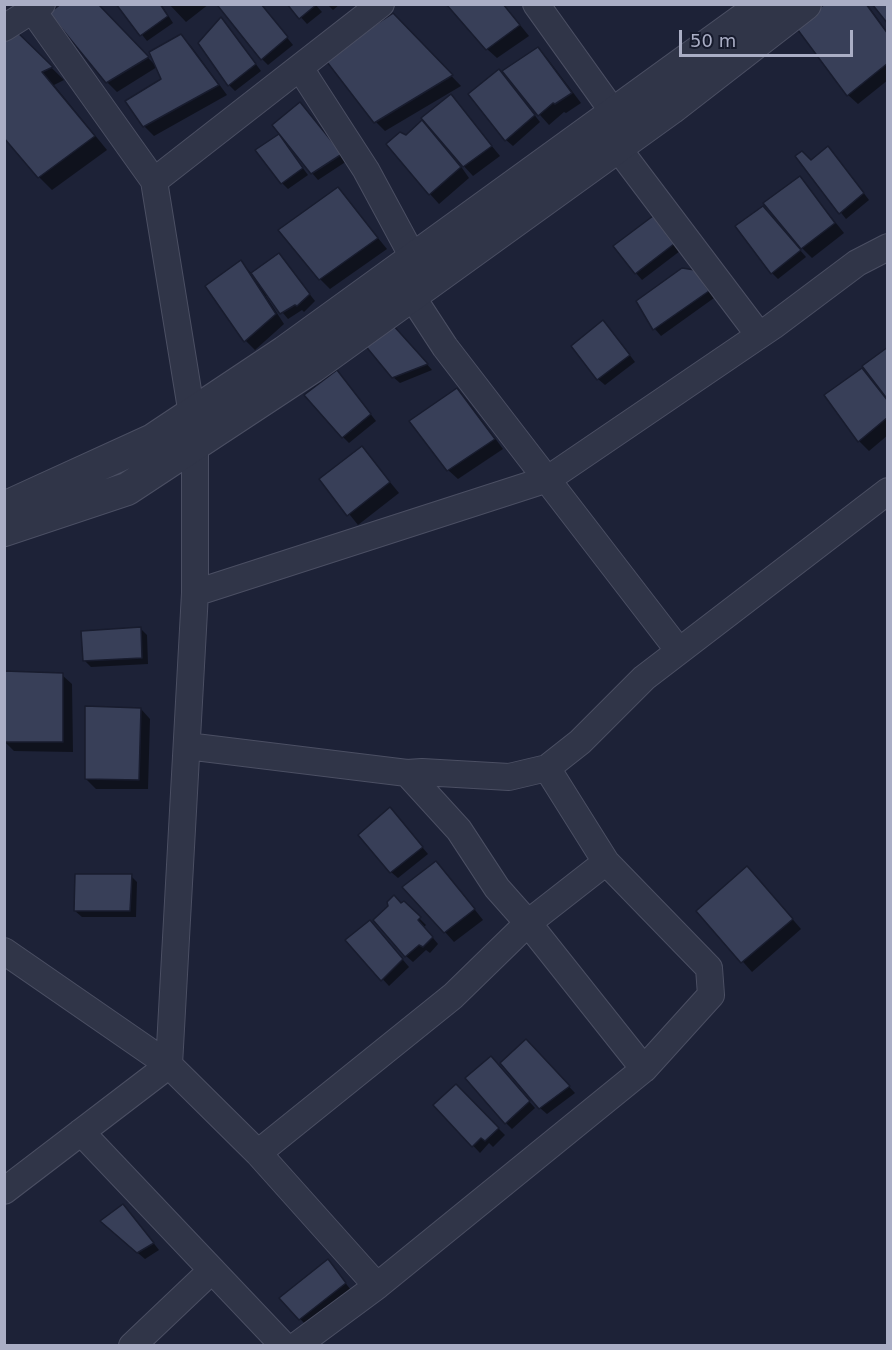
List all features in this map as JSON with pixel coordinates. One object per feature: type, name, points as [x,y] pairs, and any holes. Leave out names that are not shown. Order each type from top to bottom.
[{"type":"street","points":[[154,181],[381,4]]},
{"type":"street","points":[[536,4],[614,113]]},
{"type":"street","points":[[4,530],[127,489],[285,352],[765,4]]},
{"type":"street","points":[[4,508],[153,440],[194,429],[312,367],[617,147],[805,4]]},
{"type":"street","points":[[4,28],[38,8],[154,181],[194,429],[195,592],[169,1065],[4,1191]]},
{"type":"street","points":[[300,68],[366,170],[414,259]]},
{"type":"street","points":[[617,147],[759,335]]},
{"type":"street","points":[[195,592],[548,479],[759,335],[857,263],[888,247]]},
{"type":"street","points":[[411,295],[445,347],[679,651]]},
{"type":"street","points":[[187,746],[406,773],[509,777],[547,768],[580,742],[644,678],[888,491]]},
{"type":"street","points":[[296,1346],[377,1286],[644,1069],[711,996],[709,968],[606,862],[547,768]]},
{"type":"street","points":[[406,773],[459,830],[497,888],[644,1069]]},
{"type":"street","points":[[258,1153],[453,996],[528,924],[606,862]]},
{"type":"street","points":[[4,951],[169,1065],[258,1153],[377,1286]]},
{"type":"street","points":[[81,1132],[284,1346]]},
{"type":"street","points":[[132,1346],[212,1270]]},
{"type":"building","points":[[61,4],[98,4],[149,57],[106,83],[49,13]]},
{"type":"building","points":[[116,4],[160,4],[168,16],[140,36]]},
{"type":"building","points":[[220,4],[261,4],[288,37],[261,60],[218,6]]},
{"type":"building","points":[[287,4],[316,4],[316,5],[299,19]]},
{"type":"building","points":[[446,4],[503,4],[520,25],[486,50]]},
{"type":"building","points":[[825,4],[866,4],[888,34],[888,63],[847,96],[795,26]]},
{"type":"building","points":[[872,4],[888,4],[888,24]]},
{"type":"building","points":[[393,13],[453,75],[374,123],[324,58]]},
{"type":"building","points":[[221,17],[256,64],[228,86],[198,43]]},
{"type":"building","points":[[13,28],[53,67],[42,72],[95,136],[38,178],[4,138],[4,34]]},
{"type":"building","points":[[181,34],[219,85],[143,127],[125,101],[161,79],[149,52]]},
{"type":"building","points":[[538,47],[572,93],[555,104],[553,103],[538,116],[502,71]]},
{"type":"building","points":[[499,69],[535,115],[505,141],[468,94]]},
{"type":"building","points":[[451,94],[492,146],[463,167],[421,118]]},
{"type":"building","points":[[300,102],[342,154],[311,174],[272,125]]},
{"type":"building","points":[[422,120],[461,167],[429,195],[386,144],[400,132],[406,135]]},
{"type":"building","points":[[279,134],[303,168],[281,184],[255,150]]},
{"type":"building","points":[[828,146],[864,193],[839,214],[795,156],[802,151],[811,160]]},
{"type":"building","points":[[800,176],[835,223],[801,249],[763,203]]},
{"type":"building","points":[[338,187],[378,238],[319,280],[278,230]]},
{"type":"building","points":[[763,206],[801,250],[771,274],[735,226]]},
{"type":"building","points":[[653,216],[674,244],[635,274],[613,246]]},
{"type":"building","points":[[279,253],[310,294],[297,306],[280,314],[251,273]]},
{"type":"building","points":[[241,260],[276,314],[244,342],[205,286]]},
{"type":"building","points":[[682,268],[695,270],[709,291],[653,330],[636,301]]},
{"type":"building","points":[[603,320],[630,355],[597,380],[571,346]]},
{"type":"building","points":[[392,324],[428,364],[392,378],[364,344]]},
{"type":"building","points":[[888,347],[888,400],[862,366]]},
{"type":"building","points":[[862,368],[888,401],[888,417],[858,442],[824,395]]},
{"type":"building","points":[[337,370],[371,414],[342,438],[304,395]]},
{"type":"building","points":[[457,388],[495,439],[447,471],[409,421]]},
{"type":"building","points":[[362,446],[390,482],[347,516],[319,479]]},
{"type":"building","points":[[141,627],[142,658],[83,661],[81,631]]},
{"type":"building","points":[[4,671],[63,673],[63,742],[4,742]]},
{"type":"building","points":[[85,706],[141,708],[139,780],[85,779]]},
{"type":"building","points":[[390,807],[423,847],[390,873],[358,835]]},
{"type":"building","points":[[436,861],[475,909],[444,933],[402,887]]},
{"type":"building","points":[[747,866],[793,919],[741,963],[696,911]]},
{"type":"building","points":[[75,874],[132,874],[130,911],[74,911]]},
{"type":"building","points":[[394,895],[421,917],[418,920],[433,937],[423,947],[419,945],[405,957],[373,920],[388,906],[387,902]]},
{"type":"building","points":[[370,920],[403,959],[381,981],[345,940]]},
{"type":"building","points":[[526,1039],[570,1086],[539,1109],[500,1063]]},
{"type":"building","points":[[491,1056],[530,1101],[505,1124],[465,1078]]},
{"type":"building","points":[[456,1084],[499,1128],[485,1141],[481,1138],[472,1147],[433,1105]]},
{"type":"building","points":[[123,1204],[154,1243],[137,1253],[100,1221]]},
{"type":"building","points":[[328,1259],[346,1283],[299,1320],[279,1298]]}]
